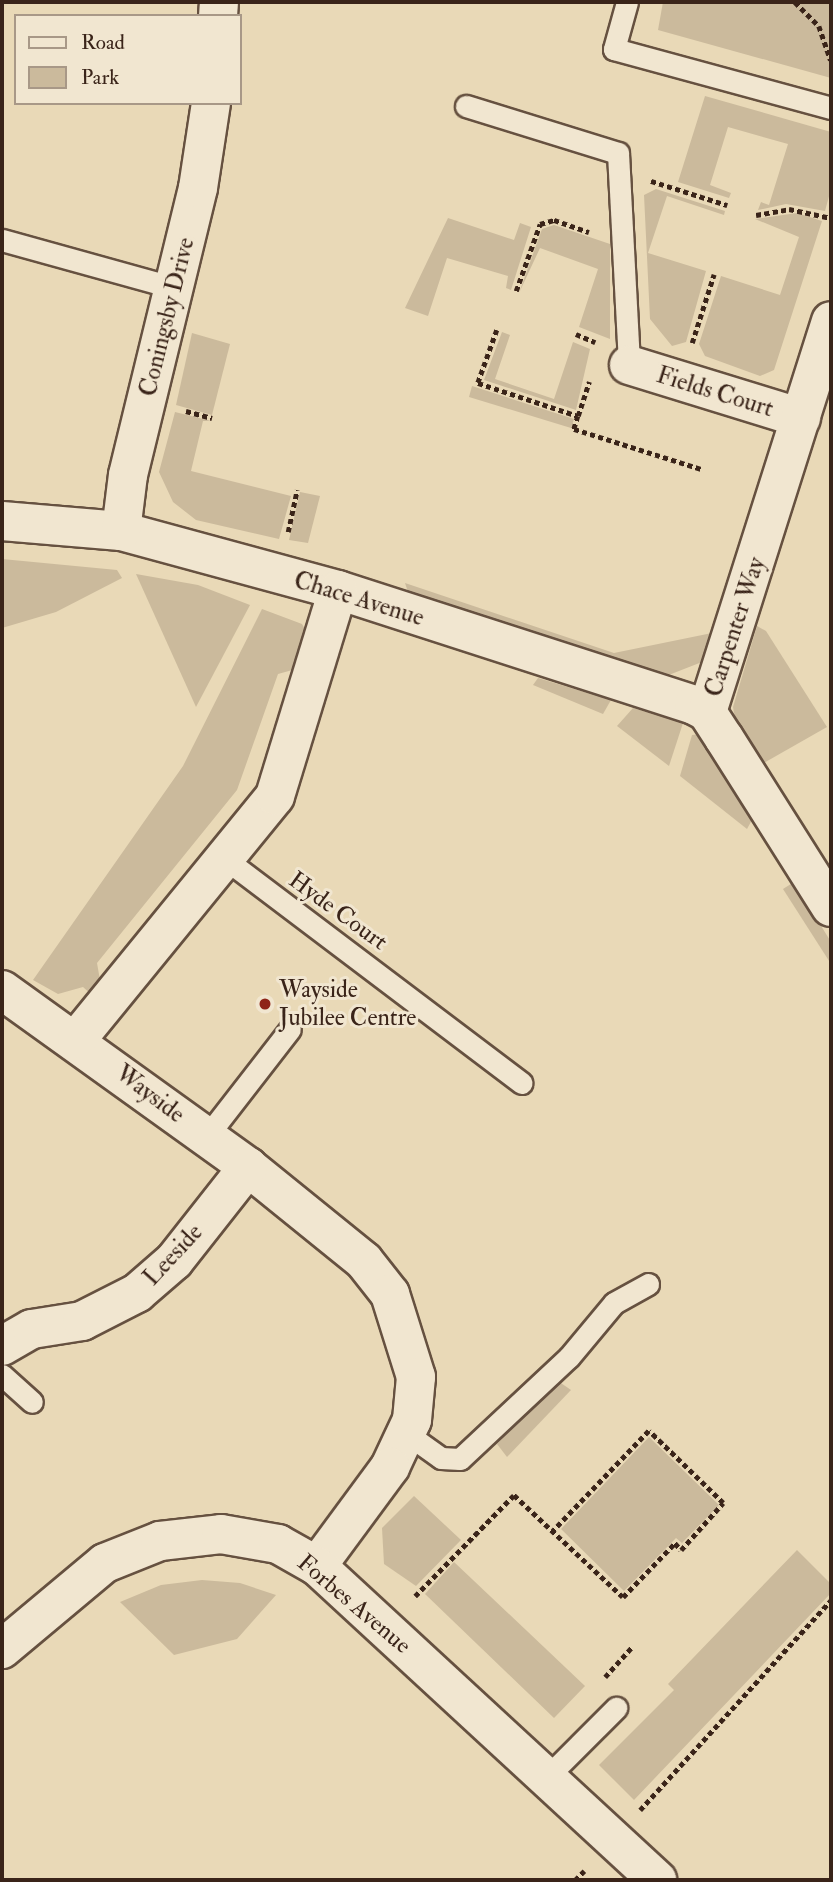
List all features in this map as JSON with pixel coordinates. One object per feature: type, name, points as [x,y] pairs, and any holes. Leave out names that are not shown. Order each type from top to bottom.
[{"type":"street","name":"Coningsby Drive","points":[[121,531],[128,475],[175,288],[211,105]]},
{"type":"street","name":"Carpenter Way","points":[[831,321],[707,712],[831,907]]},
{"type":"street","name":"Fields Court","points":[[612,367],[681,381],[801,418]]},
{"type":"street","name":"Chace Avenue","points":[[2,521],[121,531],[338,590],[707,712]]},
{"type":"street","points":[[77,1040],[275,796],[338,590]]},
{"type":"street","name":"Wayside","points":[[2,990],[77,1040],[248,1167],[364,1261],[390,1294],[416,1377],[406,1433],[390,1467],[317,1566]]},
{"type":"street","name":"Leeside","points":[[2,1346],[32,1329],[82,1321],[137,1293],[174,1261],[248,1167]]},
{"type":"street","name":"Forbes Avenue","points":[[2,1649],[105,1563],[160,1541],[221,1534],[278,1544],[317,1566],[657,1880]]},
{"type":"lane","points":[[627,2],[614,48],[831,108]]},
{"type":"lane","points":[[466,106],[618,153],[623,243],[612,367]]},
{"type":"lane","points":[[2,240],[175,288]]},
{"type":"lane","name":"Hyde Court","points":[[224,858],[522,1083]]},
{"type":"lane","points":[[207,1136],[290,1029]]},
{"type":"lane","points":[[406,1433],[441,1458],[460,1459],[569,1357],[614,1303],[648,1284]]},
{"type":"lane","points":[[2,1375],[32,1402]]},
{"type":"lane","points":[[547,1777],[616,1708]]},
{"type":"path","points":[[795,2],[819,26],[831,60]]},
{"type":"path","points":[[618,170],[727,205]]},
{"type":"path","points":[[756,215],[789,209],[831,218]]},
{"type":"path","points":[[516,291],[540,224],[554,220],[623,243]]},
{"type":"path","points":[[681,381],[714,274]]},
{"type":"path","points":[[497,330],[478,383],[578,416]]},
{"type":"path","points":[[612,367],[578,416],[574,429],[701,469]]},
{"type":"path","points":[[415,1596],[514,1495],[623,1597],[675,1544],[681,1550],[723,1503],[649,1431],[553,1531]]},
{"type":"path","points":[[614,1839],[831,1600]]},
{"type":"green space","points":[[663,2],[831,2],[831,78],[658,30]]},
{"type":"green space","points":[[705,96],[831,132],[831,189],[825,211],[786,204],[758,210],[761,202],[769,205],[788,144],[728,127],[710,185],[731,193],[729,198],[678,182]]},
{"type":"green space","points":[[656,189],[725,211],[724,215],[667,196],[648,253],[706,271],[686,342],[672,346],[650,319],[644,195]]},
{"type":"green space","points":[[797,213],[822,221],[774,370],[760,376],[705,356],[699,344],[721,276],[780,295],[799,237],[755,219]]},
{"type":"green space","points":[[448,218],[514,240],[520,223],[531,227],[511,290],[506,288],[508,276],[447,258],[428,316],[405,308]]},
{"type":"green space","points":[[554,225],[610,244],[610,339],[579,327],[598,269],[540,248],[519,293],[542,229]]},
{"type":"green space","points":[[502,332],[510,335],[495,379],[554,399],[573,342],[590,349],[576,410],[484,380]]},
{"type":"green space","points":[[192,333],[230,344],[212,415],[176,405]]},
{"type":"green space","points":[[472,386],[574,419],[571,428],[469,397]]},
{"type":"green space","points":[[175,412],[211,421],[203,421],[191,471],[291,496],[279,539],[196,520],[173,502],[159,472]]},
{"type":"green space","points":[[300,492],[320,496],[308,543],[289,540]]},
{"type":"green space","points":[[2,559],[117,570],[122,578],[56,612],[2,628]]},
{"type":"green space","points":[[136,574],[198,585],[250,605],[196,707]]},
{"type":"green space","points":[[405,583],[614,653],[712,633],[710,649],[702,662],[661,678],[409,595]]},
{"type":"green space","points":[[262,609],[302,624],[307,633],[296,669],[278,674],[237,790],[97,963],[101,986],[93,996],[83,987],[58,994],[33,980],[183,766]]},
{"type":"green space","points":[[757,626],[766,631],[827,727],[762,764],[736,724],[733,707]]},
{"type":"green space","points":[[538,678],[611,700],[603,714],[533,685]]},
{"type":"green space","points":[[633,708],[683,723],[669,766],[617,726]]},
{"type":"green space","points":[[700,734],[753,818],[747,829],[680,776],[692,735]]},
{"type":"green space","points":[[794,882],[831,942],[831,964],[783,889]]},
{"type":"green space","points":[[558,1381],[571,1390],[507,1457],[497,1444]]},
{"type":"green space","points":[[649,1437],[719,1505],[682,1543],[676,1538],[624,1591],[561,1529]]},
{"type":"green space","points":[[414,1496],[461,1540],[416,1586],[384,1564],[382,1528]]},
{"type":"green space","points":[[797,1550],[831,1584],[831,1593],[634,1800],[599,1765],[674,1690],[668,1684]]},
{"type":"green space","points":[[454,1562],[585,1686],[554,1718],[425,1594]]},
{"type":"green space","points":[[202,1580],[240,1583],[276,1595],[237,1639],[174,1655],[120,1602],[161,1585]]},
{"type":"place","name":"Wayside Jubilee Centre","points":[[265,1004]]}]
